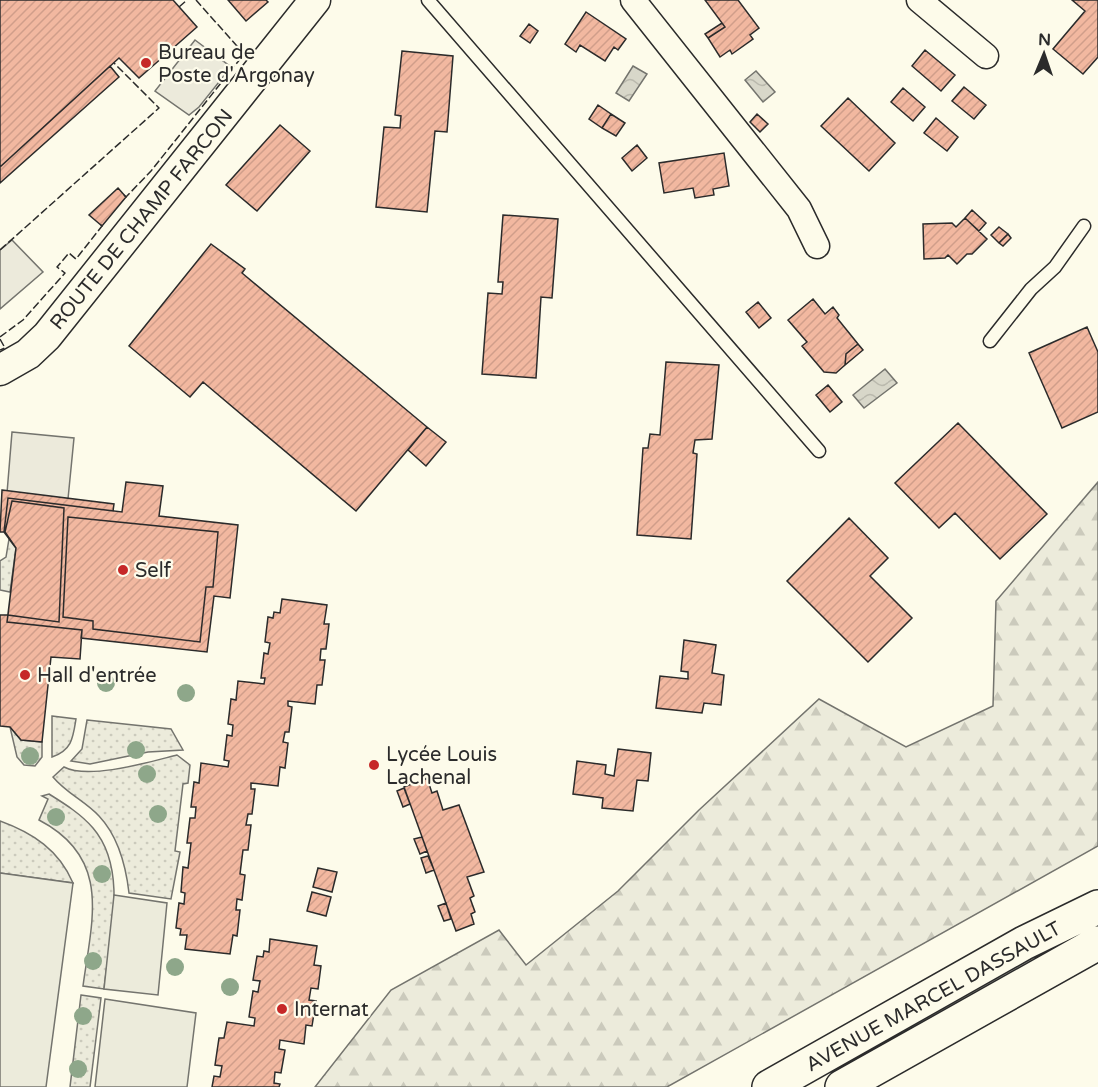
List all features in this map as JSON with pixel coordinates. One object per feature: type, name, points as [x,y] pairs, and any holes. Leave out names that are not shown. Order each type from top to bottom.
[{"type":"highway","points":[[1024,943],[1098,893]]},
{"type":"highway","name":"AVENUE MARCEL DASSAULT","points":[[769,1087],[1024,943],[1098,907]]},
{"type":"highway","name":"AVENUE MARCEL DASSAULT","points":[[842,1087],[1098,943]]},
{"type":"street","name":"ROUTE DE CHAMP FARCON","points":[[0,370],[28,354],[47,336],[315,0]]},
{"type":"street","points":[[633,0],[799,209],[817,246]]},
{"type":"street","points":[[919,0],[986,56]]},
{"type":"lane","points":[[428,0],[819,451]]},
{"type":"lane","points":[[990,341],[1030,289],[1055,267],[1084,226]]},
{"type":"green space","points":[[1098,482],[1098,846],[667,1087],[315,1087],[391,990],[499,930],[526,965],[618,891],[699,810],[819,699],[906,747],[993,706],[996,601]]},
{"type":"green space","points":[[9,539],[16,548],[10,592],[0,590],[0,561],[6,557]]},
{"type":"green space","points":[[52,716],[76,719],[68,747],[52,757]]},
{"type":"green space","points":[[87,720],[171,729],[183,750],[148,752],[90,764],[71,761],[82,749]]},
{"type":"green space","points":[[10,727],[21,740],[42,742],[42,757],[35,766],[24,765],[17,757]]},
{"type":"green space","points":[[177,755],[190,765],[188,783],[183,784],[175,851],[180,852],[171,899],[129,893],[120,852],[106,824],[53,777],[64,767],[75,771],[103,771]]},
{"type":"green space","points":[[49,794],[67,805],[93,828],[104,845],[111,864],[114,906],[104,989],[83,986],[90,937],[92,892],[87,872],[78,853],[62,835],[39,820],[48,799],[42,796]]},
{"type":"green space","points":[[0,821],[44,844],[60,861],[73,883],[0,873]]},
{"type":"green space","points":[[0,873],[73,883],[46,1087],[0,1087]]},
{"type":"green space","points":[[114,895],[167,903],[158,995],[104,989]]},
{"type":"green space","points":[[81,995],[101,998],[90,1087],[70,1087]]},
{"type":"green space","points":[[105,999],[196,1013],[187,1087],[95,1087]]},
{"type":"shaded area","points":[[195,40],[231,67],[199,107],[189,115],[155,91]]},
{"type":"shaded area","points":[[12,240],[43,272],[0,309],[0,250]]},
{"type":"shaded area","points":[[12,432],[74,438],[68,499],[7,493]]},
{"type":"water","points":[[633,66],[647,74],[629,101],[616,93]]},
{"type":"water","points":[[756,71],[775,92],[763,102],[745,80]]},
{"type":"water","points":[[885,369],[897,383],[864,408],[853,395]]},
{"type":"building","points":[[0,0],[173,0],[197,27],[139,78],[119,58],[0,167]]},
{"type":"building","points":[[228,0],[266,0],[268,2],[246,21]]},
{"type":"building","points":[[705,0],[738,0],[759,28],[750,35],[753,39],[732,54],[730,50],[720,57],[708,38],[725,27]]},
{"type":"building","points":[[1072,0],[1098,0],[1098,57],[1083,74],[1053,49],[1085,11]]},
{"type":"building","points":[[586,12],[626,39],[618,50],[614,47],[605,61],[580,45],[576,52],[565,44]]},
{"type":"building","points":[[722,23],[725,27],[708,38],[705,34]]},
{"type":"building","points":[[529,24],[538,31],[530,43],[520,36]]},
{"type":"building","points":[[925,50],[955,75],[941,91],[912,66]]},
{"type":"building","points":[[402,51],[453,56],[447,132],[435,131],[427,212],[376,207],[384,127],[400,128],[401,116],[395,115]]},
{"type":"building","points":[[110,66],[119,77],[0,183],[0,167]]},
{"type":"building","points":[[964,87],[986,105],[974,119],[952,101]]},
{"type":"building","points":[[903,88],[925,107],[913,121],[891,102]]},
{"type":"building","points":[[848,98],[895,143],[869,171],[821,126]]},
{"type":"building","points":[[598,105],[611,114],[602,128],[589,119]]},
{"type":"building","points":[[611,114],[625,123],[616,136],[602,128]]},
{"type":"building","points":[[757,114],[768,124],[760,132],[750,122]]},
{"type":"building","points":[[936,118],[958,137],[947,151],[924,133]]},
{"type":"building","points":[[280,125],[310,151],[257,211],[226,185]]},
{"type":"building","points":[[637,145],[647,158],[632,171],[622,158]]},
{"type":"building","points":[[724,153],[729,186],[713,189],[714,195],[695,198],[693,188],[664,193],[659,163]]},
{"type":"building","points":[[118,188],[126,197],[102,226],[89,215]]},
{"type":"building","points":[[972,210],[986,223],[979,231],[965,218]]},
{"type":"building","points":[[503,215],[558,219],[552,298],[541,297],[536,378],[482,374],[488,293],[502,294],[503,282],[498,282]]},
{"type":"building","points":[[965,218],[987,239],[972,254],[967,254],[957,264],[948,255],[945,258],[924,259],[923,224],[952,223],[956,227]]},
{"type":"building","points":[[999,227],[1008,234],[999,243],[991,235]]},
{"type":"building","points":[[1008,234],[1011,238],[1003,246],[999,243]]},
{"type":"building","points":[[211,244],[245,269],[242,273],[427,427],[356,511],[203,382],[190,397],[129,346]]},
{"type":"building","points":[[813,299],[825,314],[833,307],[839,315],[837,318],[858,344],[846,354],[845,365],[836,373],[824,372],[802,346],[807,342],[788,320]]},
{"type":"building","points":[[758,302],[771,318],[759,328],[746,312]]},
{"type":"building","points":[[1087,327],[1098,352],[1098,412],[1062,428],[1029,353]]},
{"type":"building","points":[[858,344],[863,350],[845,365],[846,354]]},
{"type":"building","points":[[666,362],[719,365],[712,439],[695,440],[693,453],[697,454],[691,539],[637,535],[643,448],[648,448],[650,434],[660,435]]},
{"type":"building","points":[[828,385],[842,402],[830,412],[816,395]]},
{"type":"building","points":[[958,423],[1047,514],[1000,559],[955,513],[939,528],[895,483]]},
{"type":"building","points":[[427,427],[446,442],[426,466],[408,450]]},
{"type":"building","name":"Self","points":[[126,482],[163,486],[159,516],[238,525],[230,598],[214,596],[207,652],[81,638],[82,630],[7,622],[16,548],[4,532],[8,498],[122,512]]},
{"type":"building","points":[[2,490],[114,504],[113,511],[8,498],[4,532],[0,532]]},
{"type":"building","points":[[12,501],[64,508],[59,622],[8,615],[16,548],[5,532]]},
{"type":"building","points":[[68,517],[218,532],[213,587],[206,587],[200,642],[93,629],[93,621],[63,617]]},
{"type":"building","points":[[849,518],[888,558],[870,576],[912,618],[868,662],[787,581]]},
{"type":"building","points":[[282,599],[327,605],[324,624],[329,624],[326,649],[321,649],[320,660],[325,660],[322,685],[317,685],[315,704],[288,701],[288,706],[292,707],[289,732],[285,732],[283,742],[288,743],[285,768],[280,767],[278,786],[251,783],[251,789],[255,789],[252,814],[248,814],[246,825],[251,825],[248,850],[243,850],[240,874],[245,875],[242,900],[237,899],[236,910],[240,910],[237,936],[233,935],[230,954],[185,949],[187,935],[180,935],[181,929],[176,928],[179,903],[184,904],[185,893],[181,892],[183,867],[188,868],[191,843],[187,843],[190,818],[195,818],[196,807],[191,807],[194,782],[199,783],[201,763],[228,767],[229,761],[224,760],[227,735],[232,736],[233,725],[228,724],[231,699],[236,700],[238,681],[264,684],[265,678],[261,678],[264,653],[268,654],[270,643],[265,642],[268,617],[273,618],[274,612],[280,613]]},
{"type":"building","name":"Hall d'entrée","points":[[0,615],[8,615],[7,622],[82,630],[80,659],[51,657],[42,742],[21,740],[10,727],[0,726]]},
{"type":"building","points":[[684,640],[716,645],[712,673],[724,675],[721,705],[704,703],[702,713],[656,708],[660,676],[688,679],[688,672],[681,671]]},
{"type":"building","points":[[618,749],[651,753],[648,781],[637,780],[633,811],[602,808],[603,798],[573,794],[577,761],[606,765],[605,774],[614,776]]},
{"type":"building","points":[[427,778],[432,793],[437,791],[443,810],[459,805],[484,872],[467,877],[474,896],[470,898],[475,912],[471,914],[474,924],[456,931],[404,787]]},
{"type":"building","points":[[404,788],[410,804],[403,807],[397,791]]},
{"type":"building","points":[[422,837],[427,851],[420,854],[414,839]]},
{"type":"building","points":[[428,856],[434,870],[426,873],[421,858]]},
{"type":"building","points":[[318,868],[337,872],[332,892],[313,887]]},
{"type":"building","points":[[312,892],[331,897],[326,916],[307,911]]},
{"type":"building","points":[[446,903],[451,919],[444,921],[438,906]]},
{"type":"building","name":"Internat","points":[[270,939],[317,946],[314,965],[321,966],[318,989],[311,988],[309,1000],[316,1001],[312,1026],[306,1025],[304,1044],[280,1040],[279,1049],[285,1050],[281,1073],[275,1072],[274,1083],[280,1084],[279,1087],[212,1087],[214,1076],[220,1077],[222,1066],[215,1065],[219,1038],[224,1038],[227,1022],[254,1026],[255,1018],[249,1017],[253,991],[258,992],[260,981],[253,980],[257,956],[263,957],[264,951],[269,952]]},
{"type":"fence","points":[[179,7],[187,0]]},
{"type":"fence","points":[[124,195],[126,197],[151,171],[244,54],[196,0]]},
{"type":"fence","points":[[0,250],[159,108],[114,63]]},
{"type":"fence","points":[[0,337],[23,320],[65,273],[57,267],[69,253],[76,259],[102,226],[100,224]]},
{"type":"fence","points":[[0,339],[5,348],[0,350]]},
{"type":"place","name":"Bureau de Poste d'Argonay","points":[[146,63]]},
{"type":"place","name":"Self","points":[[123,570]]},
{"type":"place","name":"Hall d'entrée","points":[[25,675]]},
{"type":"place","name":"Lycée Louis Lachenal","points":[[374,765]]},
{"type":"place","name":"Internat","points":[[282,1009]]}]
